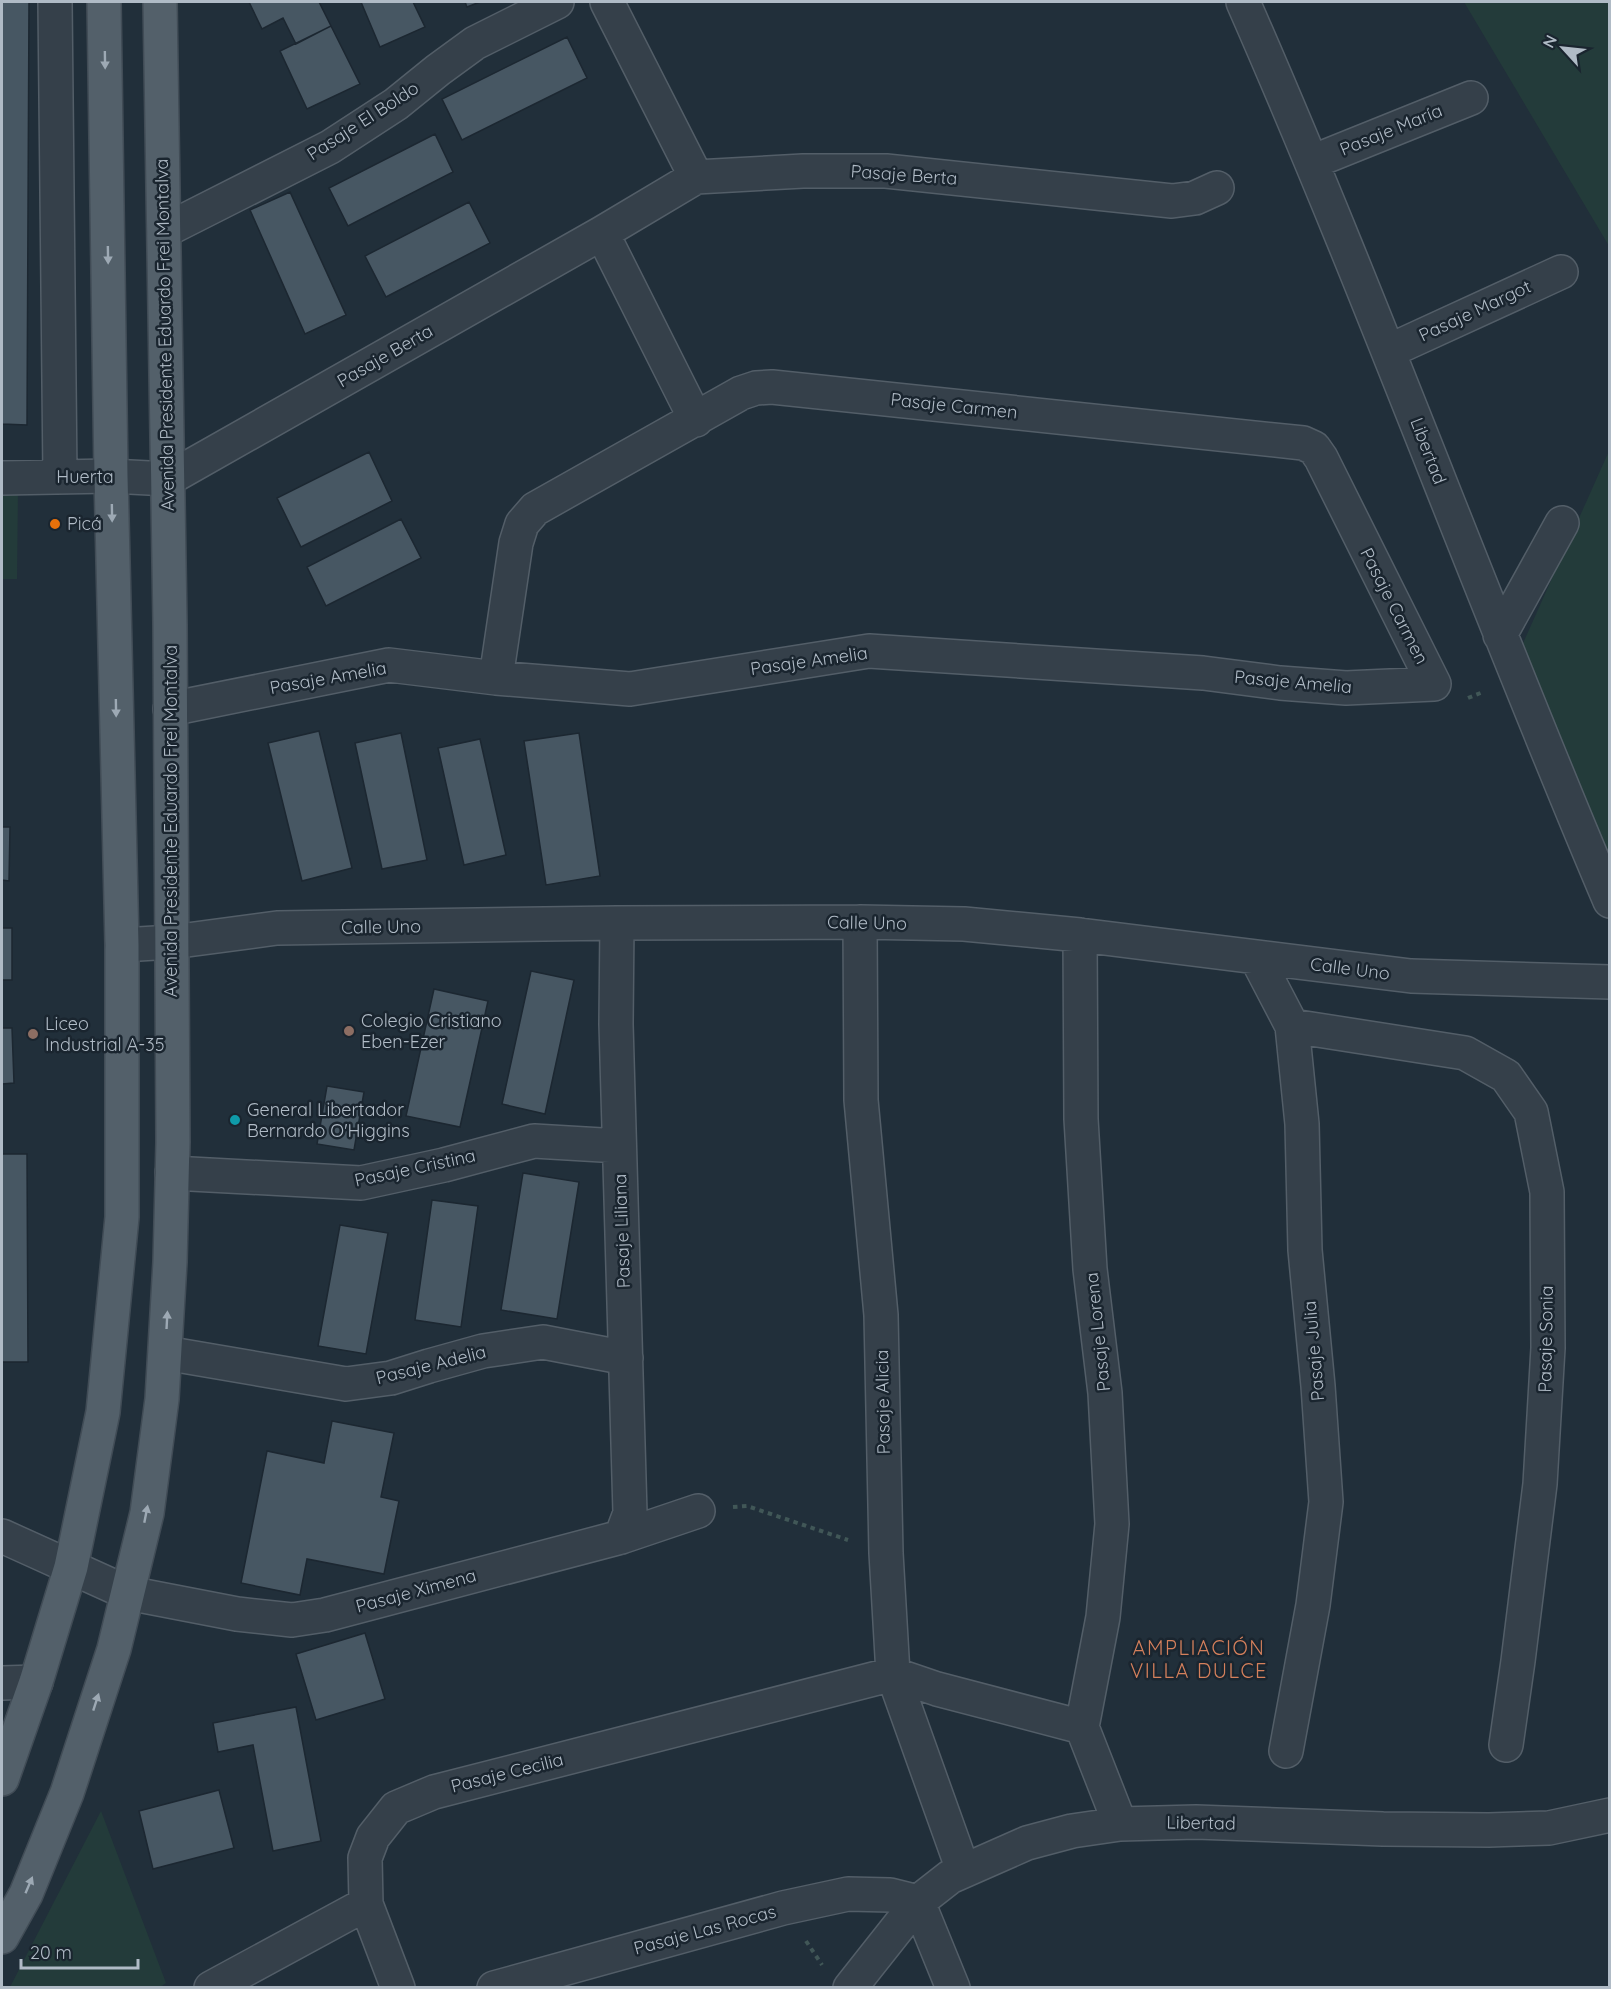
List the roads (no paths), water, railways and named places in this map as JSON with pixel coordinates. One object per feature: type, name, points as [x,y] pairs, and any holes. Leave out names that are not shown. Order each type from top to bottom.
[{"type":"main road","points":[[2,1779],[36,1682],[71,1567],[103,1412],[122,1217],[122,945],[111,476],[104,2]]},
{"type":"main road","name":"Avenida Presidente Eduardo Frei Montalva","points":[[2,1937],[26,1894],[67,1793],[114,1649],[147,1513],[162,1399],[172,1173],[172,942],[168,479],[160,2]]},
{"type":"street","points":[[54,2],[60,477]]},
{"type":"street","name":"Pasaje El Boldo","points":[[164,231],[330,147],[396,104],[475,44],[557,2]]},
{"type":"street","points":[[607,2],[696,177]]},
{"type":"street","name":"Libertad","points":[[1243,2],[1312,162],[1389,351],[1517,680],[1610,901]]},
{"type":"street","name":"Pasaje María","points":[[1312,162],[1471,98]]},
{"type":"street","name":"Pasaje Berta","points":[[168,479],[602,233],[696,177],[803,171],[886,171],[1172,201],[1196,198],[1217,188]]},
{"type":"street","points":[[602,233],[696,420]]},
{"type":"street","name":"Pasaje Margot","points":[[1389,351],[1561,272]]},
{"type":"street","name":"Pasaje Carmen","points":[[496,678],[516,543],[522,524],[535,509],[741,393],[756,388],[772,387],[1303,443],[1314,448],[1321,458],[1434,684]]},
{"type":"street","name":"Huerta","points":[[2,478],[111,476],[168,479]]},
{"type":"street","points":[[1500,635],[1562,523]]},
{"type":"street","name":"Pasaje Amelia","points":[[170,709],[389,665],[496,678],[630,689],[869,651],[1203,673],[1280,683],[1346,688],[1434,684]]},
{"type":"street","name":"Pasaje Alicia","points":[[860,922],[861,1100],[880,1315],[886,1553],[892,1674],[963,1870]]},
{"type":"street","name":"Calle Uno","points":[[122,945],[172,942],[277,928],[617,923],[964,924],[1080,934],[1411,976],[1610,982]]},
{"type":"street","name":"Pasaje Liliana","points":[[617,923],[616,1024],[630,1513],[621,1537]]},
{"type":"street","name":"Pasaje Lorena","points":[[1080,934],[1081,1131],[1090,1269],[1105,1393],[1112,1524],[1103,1617],[1082,1727]]},
{"type":"street","name":"Pasaje Julia","points":[[1256,957],[1292,1026],[1302,1124],[1305,1250],[1326,1502],[1313,1605],[1286,1751]]},
{"type":"street","name":"Pasaje Sonia","points":[[1292,1026],[1465,1053],[1506,1076],[1531,1112],[1547,1192],[1548,1348],[1540,1484],[1506,1744]]},
{"type":"street","name":"Pasaje Cristina","points":[[172,1173],[361,1183],[444,1165],[534,1141],[619,1146]]},
{"type":"street","name":"Pasaje Adelia","points":[[165,1353],[346,1384],[391,1378],[483,1351],[543,1342],[626,1358]]},
{"type":"street","name":"Pasaje Ximena","points":[[2,1536],[128,1593],[237,1614],[292,1620],[325,1615],[621,1537],[698,1511]]},
{"type":"street","points":[[892,1674],[937,1689],[1082,1727],[1120,1824]]},
{"type":"street","name":"Pasaje Cecilia","points":[[398,1988],[366,1904],[365,1858],[373,1837],[396,1808],[434,1792],[892,1674]]},
{"type":"street","points":[[2,1683],[36,1682]]},
{"type":"street","name":"Libertad","points":[[850,1988],[918,1902],[950,1877],[1027,1843],[1072,1832],[1120,1824],[1196,1821],[1383,1829],[1489,1830],[1549,1828],[1610,1815]]},
{"type":"street","name":"Pasaje Las Rocas","points":[[494,1988],[783,1908],[848,1894],[890,1895],[918,1902]]},
{"type":"street","points":[[918,1902],[953,1988]]},
{"type":"street","points":[[211,1988],[366,1904]]},
{"type":"place","name":"Picá","points":[[55,524]]},
{"type":"place","name":"Colegio Cristiano Eben-Ezer","points":[[349,1031]]},
{"type":"place","name":"Liceo Industrial A-35","points":[[33,1034]]},
{"type":"place","name":"General Libertador Bernardo O'Higgins","points":[[235,1120]]},
{"type":"district","name":"AMPLIACIÓN VILLA DULCE","points":[[1199,1660]]}]
